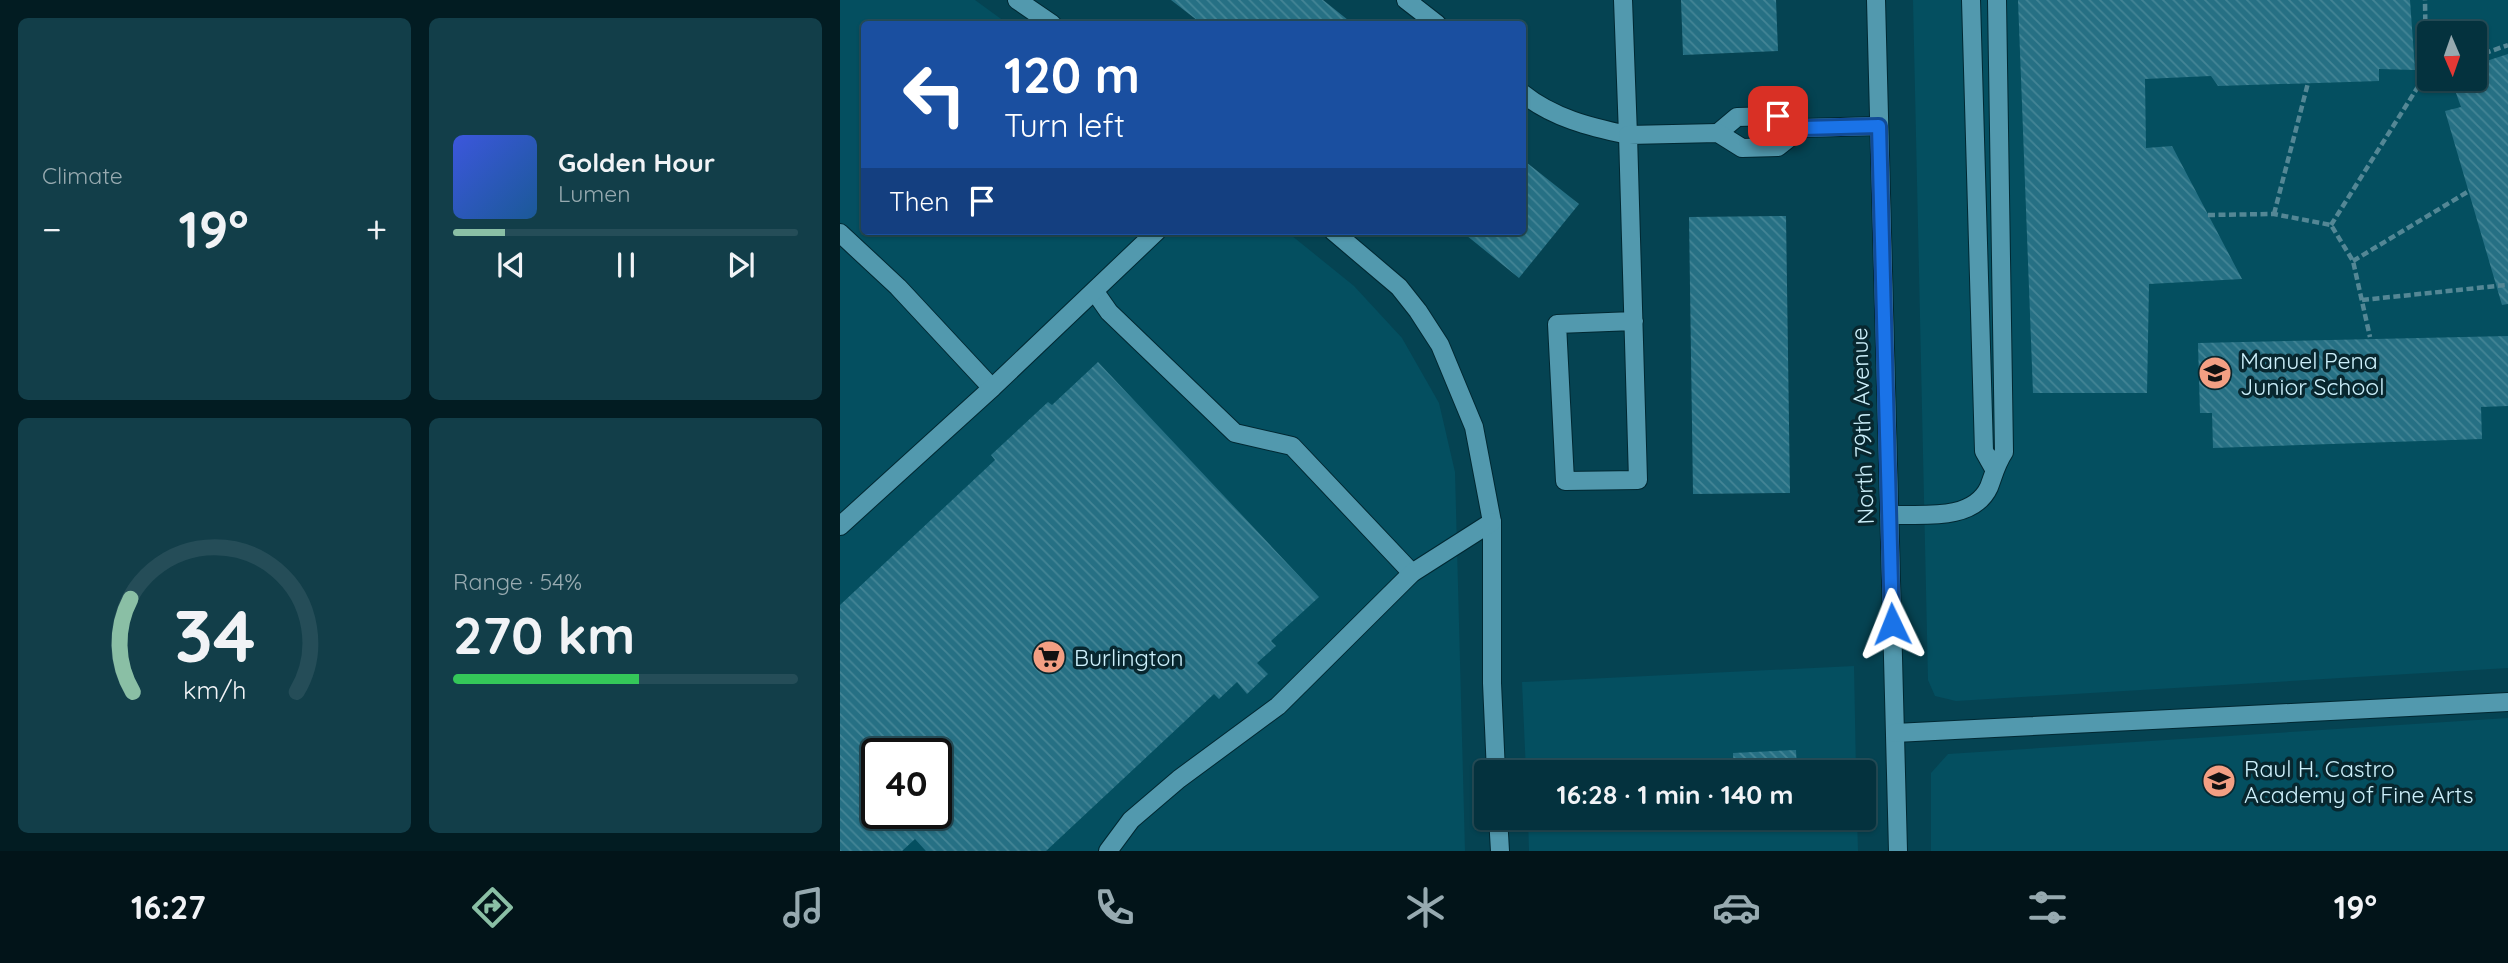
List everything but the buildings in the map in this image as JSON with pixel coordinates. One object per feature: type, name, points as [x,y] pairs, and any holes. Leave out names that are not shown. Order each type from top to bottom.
[{"type":"street","points":[[1017,0],[1048,21]]},
{"type":"street","points":[[1406,0],[1433,21]]},
{"type":"street","points":[[1623,0],[1634,321],[1638,480],[1564,481],[1557,324],[1634,321]]},
{"type":"street","name":"North 79th Avenue","points":[[1876,0],[1898,851]]},
{"type":"street","points":[[1971,0],[1984,451],[1993,467]]},
{"type":"street","points":[[1889,516],[1958,512],[1976,504],[1989,487],[1993,467],[2004,452],[1997,0]]},
{"type":"street","points":[[1526,96],[1584,126],[1628,135],[1718,133],[1742,148],[1778,147],[1802,128]]},
{"type":"street","points":[[1718,133],[1737,117],[1778,116],[1802,128],[1879,126]]},
{"type":"street","points":[[840,233],[898,287],[992,388]]},
{"type":"street","points":[[840,526],[992,388],[1153,235]]},
{"type":"street","points":[[1338,235],[1399,288],[1440,345],[1475,427],[1492,522],[1492,683],[1495,760]]},
{"type":"street","points":[[1095,292],[1109,312],[1236,433],[1292,446],[1412,573]]},
{"type":"street","points":[[1108,851],[1131,820],[1179,779],[1278,706],[1412,573],[1492,522]]},
{"type":"street","points":[[1895,733],[2508,702]]},
{"type":"street","points":[[1499,830],[1500,851]]},
{"type":"path","points":[[2425,0],[2426,21]]},
{"type":"path","points":[[2487,52],[2508,45]]},
{"type":"path","points":[[2274,214],[2308,83]]},
{"type":"path","points":[[2331,225],[2417,89]]},
{"type":"path","points":[[2353,261],[2469,191]]},
{"type":"path","points":[[2208,215],[2274,214],[2331,225],[2353,261],[2370,337]]},
{"type":"path","points":[[2362,300],[2507,285]]},
{"type":"shaded area","points":[[840,0],[975,0],[1004,21],[861,21],[861,235],[1291,235],[1354,286],[1402,338],[1439,403],[1455,472],[1465,851],[840,851]]},
{"type":"shaded area","name":"Manuel Pena Junior School","points":[[1913,0],[2508,0],[2508,668],[1956,701],[1935,696],[1928,680]]},
{"type":"shaded area","points":[[1854,666],[1856,760],[1525,760],[1522,682]]},
{"type":"shaded area","name":"Raul H. Castro Academy of Fine Arts","points":[[2508,718],[2508,851],[1931,851],[1931,773],[1948,754]]},
{"type":"shaded area","points":[[1528,830],[1857,830],[1858,851],[1529,851]]},
{"type":"place","name":"Manuel Pena Junior School","points":[[2215,373]]},
{"type":"place","name":"Burlington","points":[[1049,657]]},
{"type":"place","name":"Raul H. Castro Academy of Fine Arts","points":[[2219,781]]},
{"type":"route","points":[[1778,116],[1802,128],[1879,126],[1892,624]]}]
